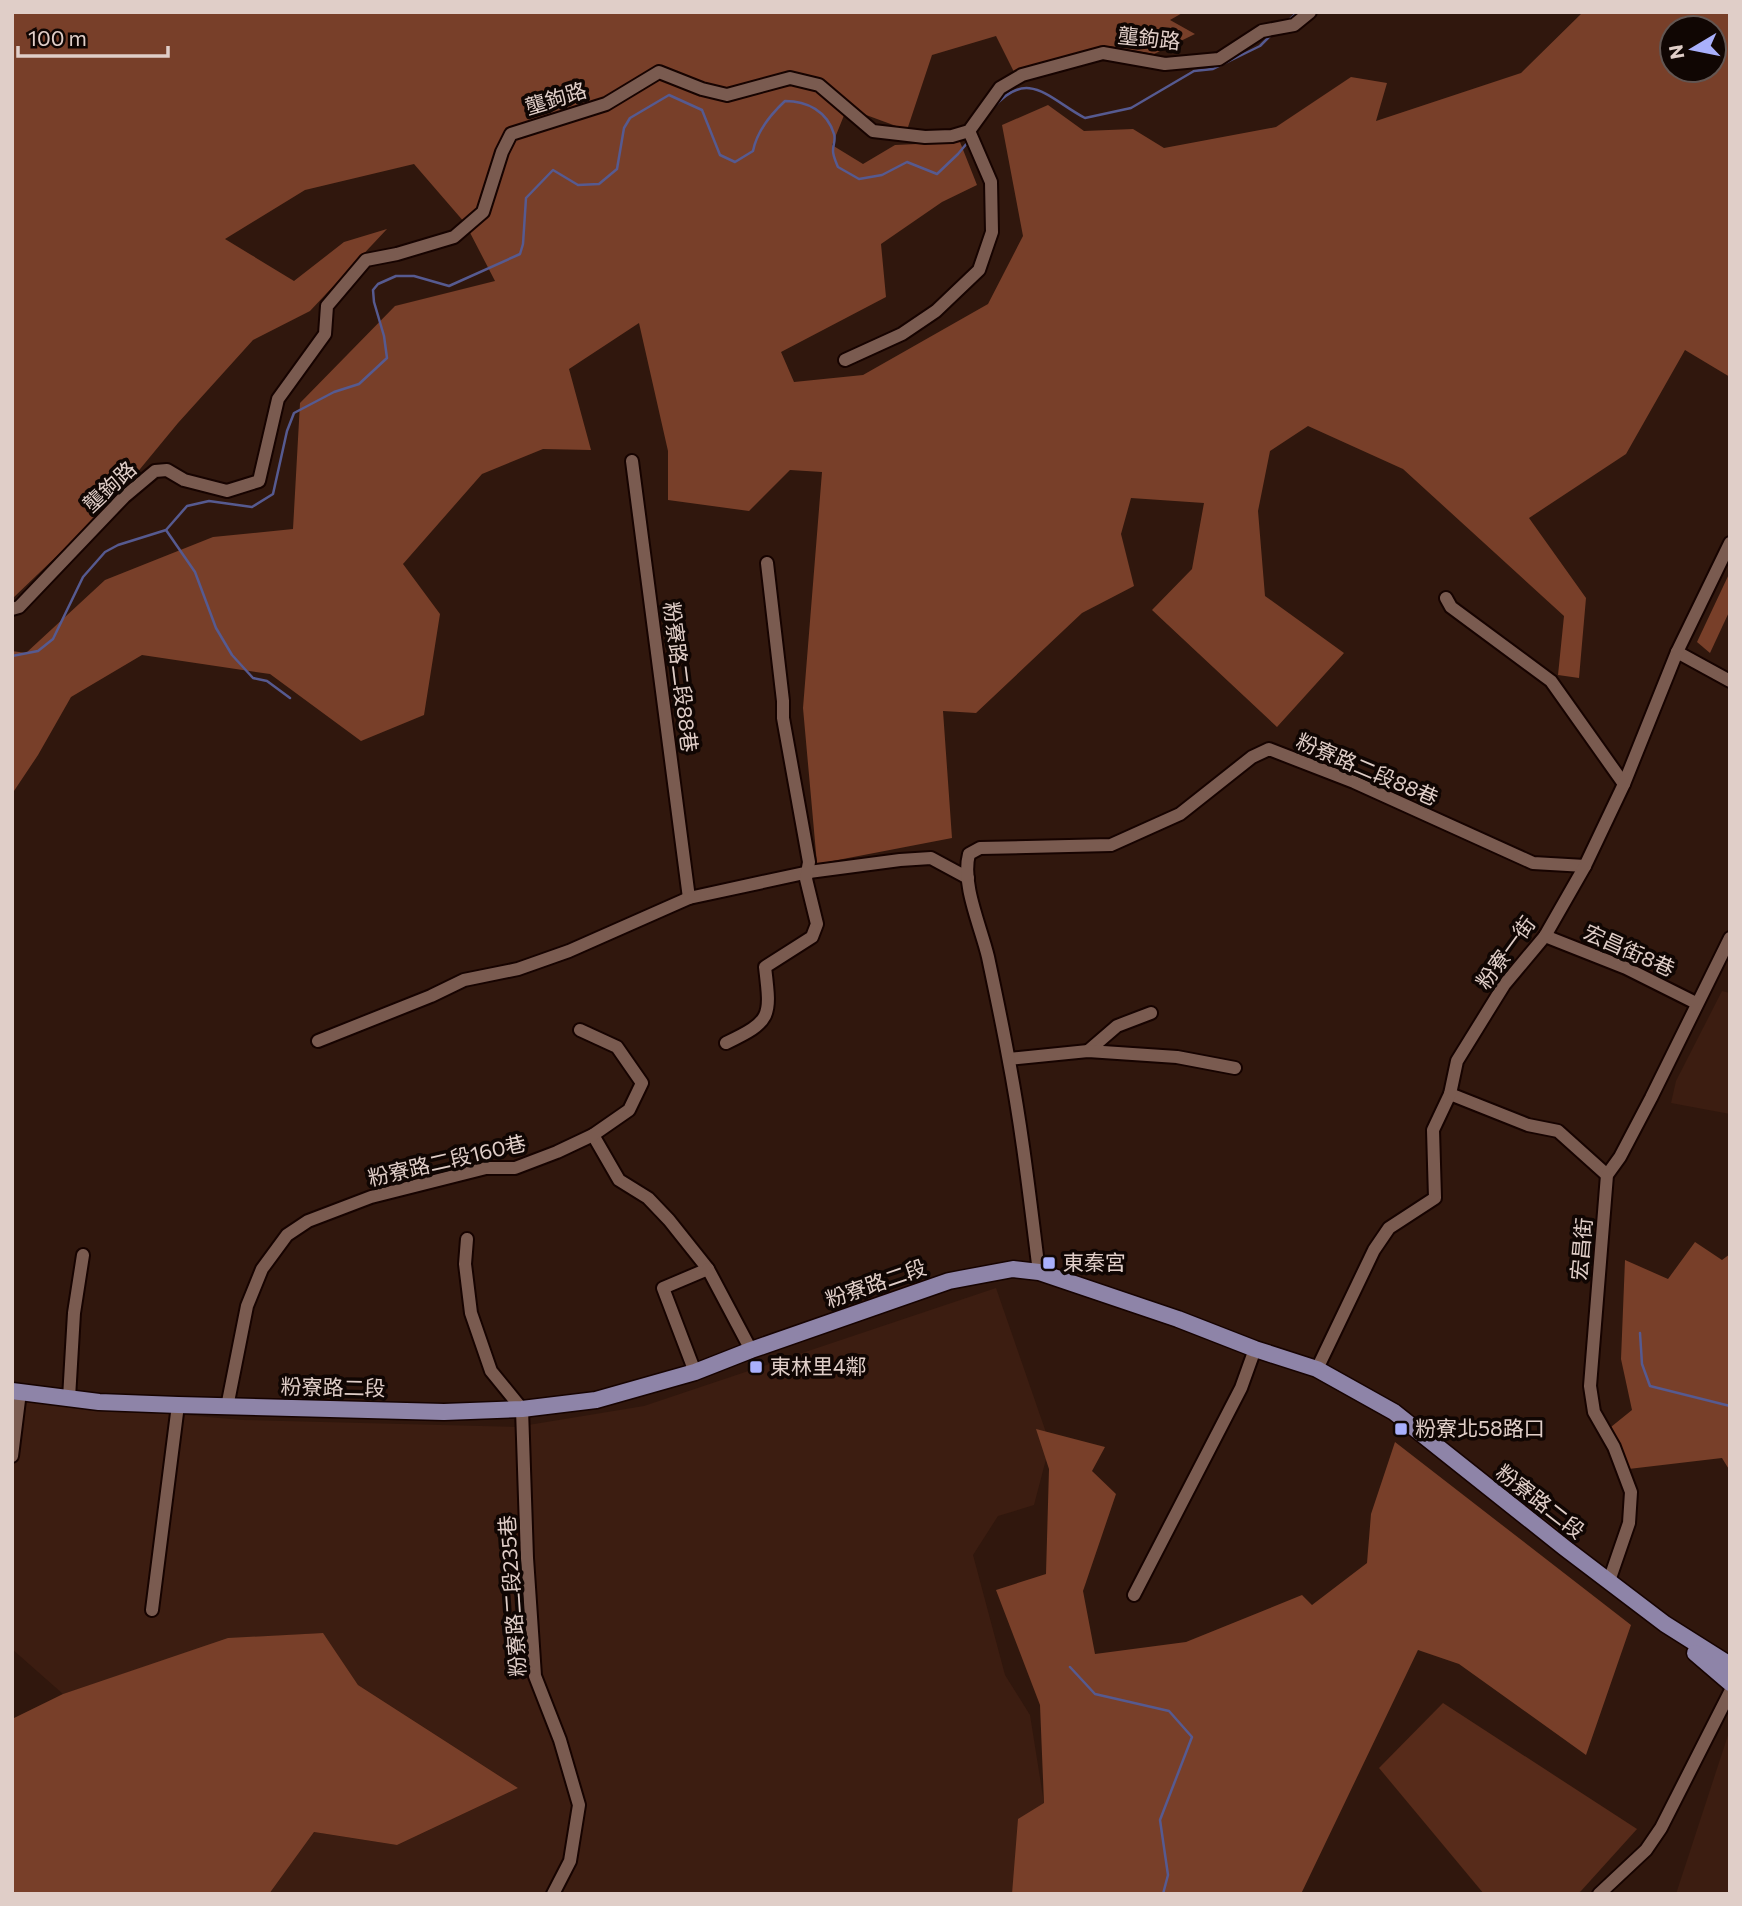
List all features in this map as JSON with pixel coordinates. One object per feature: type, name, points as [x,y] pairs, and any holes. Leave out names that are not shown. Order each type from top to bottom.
[{"type":"main road","name":"粉寮路二段","points":[[16,1391],[100,1402],[178,1405],[444,1412],[522,1409],[596,1400],[695,1373],[751,1350],[949,1281],[1013,1269],[1039,1272],[1317,1370],[1394,1412],[1665,1625],[1730,1683]]},
{"type":"main road","name":"粉寮路二段","points":[[1665,1625],[1730,1664]]},
{"type":"street","name":"壟鉤路","points":[[12,610],[19,607],[124,497],[155,471],[167,470],[184,480],[228,491],[259,481],[278,399],[324,334],[327,306],[366,260],[454,237],[483,212],[502,152],[511,134],[606,104],[659,72],[702,89],[727,95],[790,78],[819,85],[873,131],[925,138],[952,136],[969,131],[1000,88],[1022,75],[1102,53],[1165,64],[1219,59],[1262,32],[1291,25],[1310,12]]},
{"type":"street","points":[[845,360],[902,334],[936,311],[979,270],[992,232],[991,183],[969,131]]},
{"type":"street","name":"粉寮路二段88巷","points":[[632,461],[690,898]]},
{"type":"street","name":"粉寮一街","points":[[1317,1370],[1374,1250],[1389,1228],[1435,1198],[1433,1130],[1450,1094],[1457,1061],[1504,985],[1545,936],[1585,866],[1624,784],[1677,653],[1730,543]]},
{"type":"street","points":[[726,1043],[754,1030],[762,1023],[769,1000],[765,967],[812,937],[817,924],[806,879],[809,862],[783,718],[767,563]]},
{"type":"street","points":[[1446,598],[1451,607],[1551,681],[1624,784]]},
{"type":"street","points":[[1677,653],[1730,681]]},
{"type":"street","name":"粉寮路二段88巷","points":[[968,878],[969,854],[980,848],[1111,845],[1157,826],[1180,814],[1252,758],[1269,749],[1354,782],[1533,863],[1585,866]]},
{"type":"street","points":[[318,1041],[464,980],[518,969],[569,951],[690,898],[809,872],[931,858],[968,878],[988,956],[1009,1059],[1021,1127],[1039,1272]]},
{"type":"street","name":"宏昌街8巷","points":[[1545,936],[1626,968],[1696,1003]]},
{"type":"street","name":"宏昌街","points":[[1609,1581],[1629,1523],[1631,1492],[1614,1447],[1594,1412],[1590,1386],[1607,1175],[1620,1157],[1645,1110],[1730,938]]},
{"type":"street","points":[[1088,1051],[1117,1026],[1151,1013]]},
{"type":"street","name":"粉寮路二段160巷","points":[[227,1406],[247,1306],[262,1269],[287,1235],[307,1221],[371,1197],[486,1168],[515,1168],[593,1135],[629,1110],[642,1083],[617,1047],[580,1030]]},
{"type":"street","points":[[1009,1059],[1088,1051],[1177,1057],[1235,1068]]},
{"type":"street","points":[[1450,1094],[1528,1125],[1558,1131],[1607,1175]]},
{"type":"street","points":[[593,1135],[619,1180],[648,1198],[708,1269],[751,1350]]},
{"type":"street","points":[[467,1239],[465,1264],[471,1313],[491,1371],[522,1409]]},
{"type":"street","points":[[69,1398],[74,1313],[83,1255]]},
{"type":"street","points":[[695,1373],[663,1288],[708,1269]]},
{"type":"street","points":[[1134,1595],[1241,1388],[1255,1349]]},
{"type":"street","points":[[12,1456],[16,1391]]},
{"type":"street","points":[[152,1610],[178,1405]]},
{"type":"street","name":"粉寮路二段235巷","points":[[522,1409],[527,1558],[535,1676],[560,1740],[579,1805],[570,1861],[553,1894]]},
{"type":"street","points":[[1599,1894],[1646,1850],[1661,1828],[1730,1692]]},
{"type":"shaded area","points":[[12,12],[1184,12],[1170,20],[1195,34],[1154,54],[1110,46],[1014,72],[996,36],[932,55],[907,130],[847,108],[832,145],[863,164],[895,145],[960,142],[977,185],[942,202],[881,244],[886,297],[781,352],[794,382],[863,375],[988,304],[1023,236],[1002,125],[1048,105],[1084,131],[1133,129],[1164,148],[1276,127],[1351,77],[1387,83],[1376,121],[1521,73],[1583,12],[1730,12],[1730,377],[1685,350],[1626,454],[1529,518],[1586,598],[1579,678],[1558,675],[1564,616],[1403,469],[1308,426],[1270,451],[1258,511],[1265,596],[1344,653],[1277,727],[1152,610],[1192,569],[1204,503],[1131,498],[1121,534],[1134,586],[1082,613],[976,713],[943,711],[952,838],[817,864],[803,708],[822,472],[790,470],[749,511],[668,500],[668,451],[639,323],[569,369],[591,450],[543,449],[482,474],[403,564],[440,614],[424,715],[361,741],[270,674],[142,655],[71,697],[12,794],[12,651],[26,653],[105,580],[213,537],[293,529],[300,403],[395,306],[495,281],[465,223],[414,164],[305,190],[225,239],[294,281],[344,242],[387,229],[310,311],[253,340],[178,423],[112,503],[12,599]]},
{"type":"shaded area","points":[[1730,572],[1730,610],[1710,653],[1697,642]]},
{"type":"shaded area","points":[[1722,991],[1730,993],[1730,1114],[1671,1103],[1676,1081]]},
{"type":"shaded area","points":[[1695,1242],[1722,1260],[1730,1254],[1730,1471],[1722,1458],[1620,1470],[1606,1431],[1632,1410],[1621,1359],[1625,1260],[1668,1279]]},
{"type":"shaded area","points":[[996,1288],[1050,1444],[1034,1505],[998,1516],[973,1555],[1005,1675],[1030,1715],[1044,1803],[1012,1894],[269,1894],[314,1832],[397,1845],[518,1788],[358,1685],[322,1633],[228,1639],[63,1694],[12,1649],[12,1400],[242,1420],[516,1427],[644,1406]]},
{"type":"shaded area","points":[[1036,1429],[1105,1447],[1092,1471],[1116,1494],[1083,1591],[1095,1654],[1186,1642],[1302,1595],[1312,1605],[1367,1563],[1371,1514],[1395,1442],[1631,1625],[1586,1755],[1459,1664],[1418,1650],[1301,1894],[1012,1894],[1018,1819],[1044,1803],[1040,1705],[996,1590],[1046,1574],[1049,1469]]},
{"type":"shaded area","points":[[323,1633],[358,1685],[518,1788],[397,1845],[314,1832],[269,1894],[12,1894],[12,1719],[63,1694],[228,1638]]},
{"type":"shaded area","points":[[1443,1703],[1637,1829],[1577,1894],[1484,1894],[1379,1768]]},
{"type":"shaded area","points":[[1730,1729],[1730,1894],[1676,1894]]},
{"type":"waterway","points":[[1289,20],[1298,12]]},
{"type":"waterway","points":[[993,108],[1006,96],[1028,88],[1049,96],[1085,118],[1131,108],[1194,71],[1213,69],[1260,46],[1273,33]]},
{"type":"waterway","points":[[12,656],[38,651],[53,639],[83,577],[105,552],[118,545],[166,530],[187,506],[209,501],[252,507],[273,494],[287,431],[294,413],[334,392],[359,384],[387,358],[374,302],[373,290],[378,284],[396,276],[414,276],[449,286],[520,254],[526,198],[553,170],[578,185],[599,184],[617,169],[624,128],[630,118],[669,95],[702,110],[720,155],[735,162],[753,151],[765,123],[785,101],[808,105],[821,113],[834,134],[833,153],[838,167],[859,179],[882,175],[907,162],[937,174],[968,142]]},
{"type":"waterway","points":[[166,530],[195,572],[216,628],[232,655],[253,678],[267,681],[290,698]]},
{"type":"waterway","points":[[1640,1333],[1642,1364],[1650,1386],[1730,1406]]},
{"type":"waterway","points":[[1070,1667],[1095,1694],[1169,1711],[1192,1737],[1160,1820],[1168,1875],[1163,1894]]},
{"type":"place","name":"東秦宮","points":[[1049,1263]]},
{"type":"place","name":"東林里4鄰","points":[[756,1367]]},
{"type":"place","name":"粉寮北58路口","points":[[1401,1429]]}]
